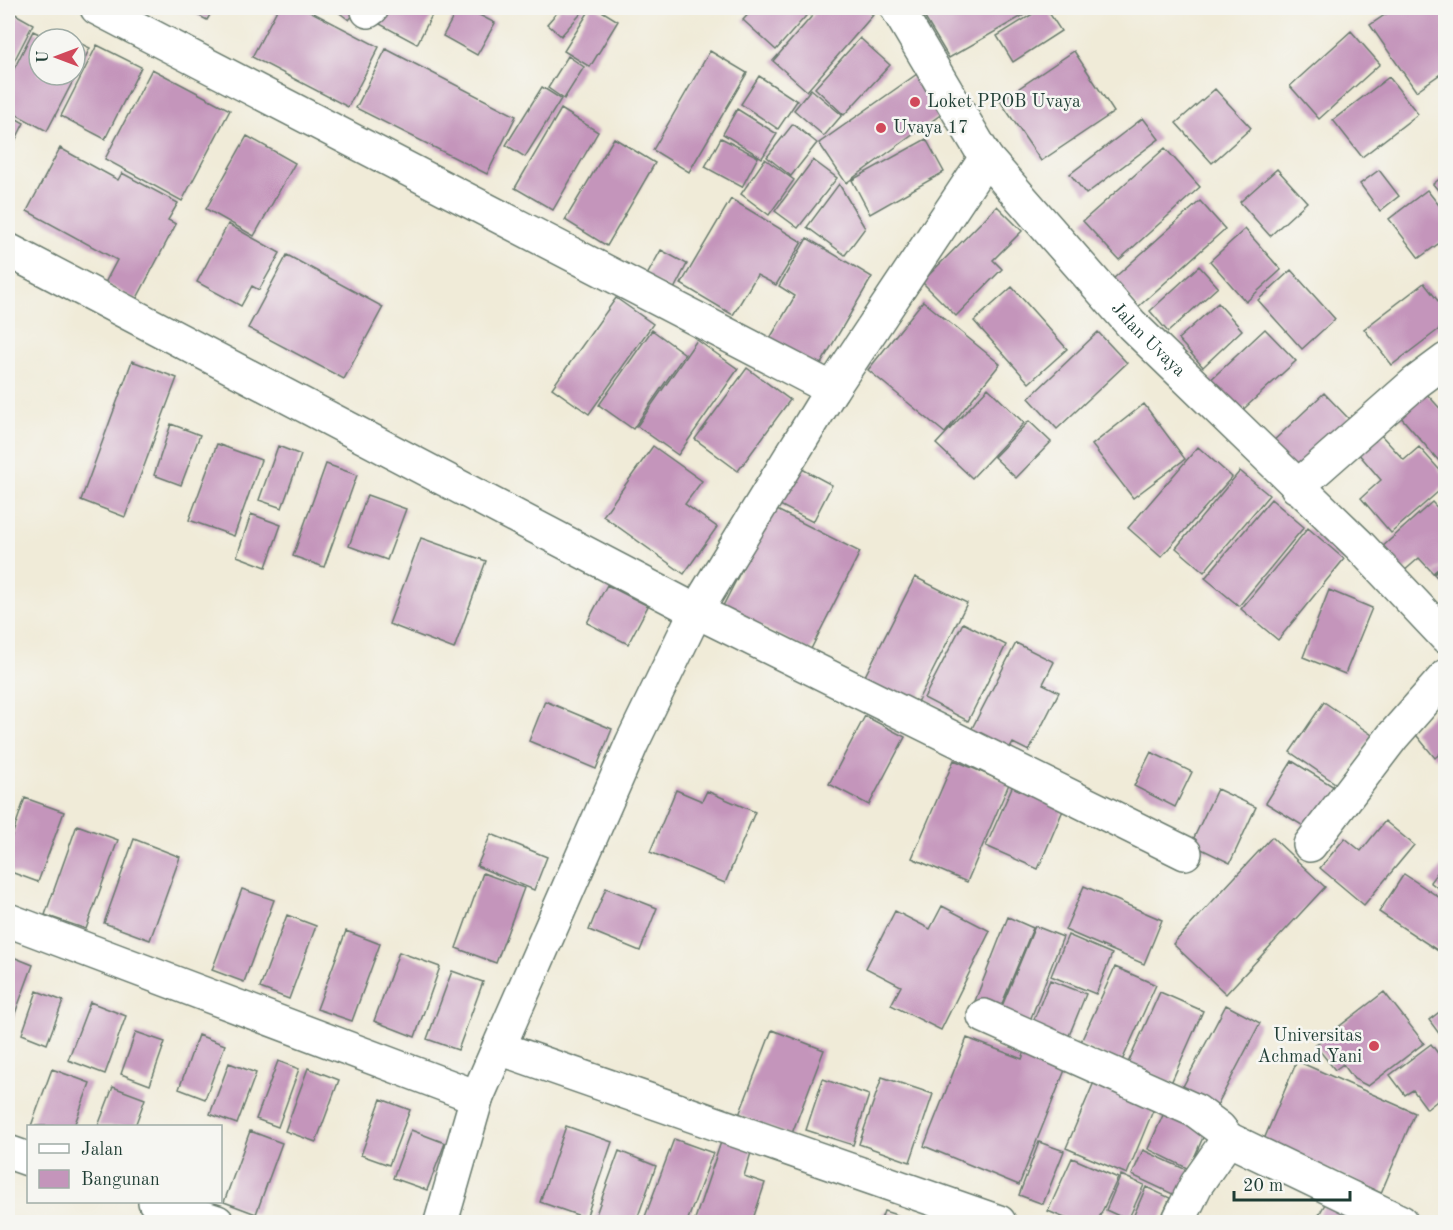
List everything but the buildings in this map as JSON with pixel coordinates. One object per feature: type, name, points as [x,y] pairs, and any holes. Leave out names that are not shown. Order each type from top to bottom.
[{"type":"street","points":[[97,8],[832,389]]},
{"type":"street","name":"Jalan Uvaya","points":[[897,8],[986,158],[1132,325],[1359,545],[1446,637]]},
{"type":"street","points":[[441,1222],[477,1097],[632,743],[696,611],[832,389],[986,158]]},
{"type":"street","points":[[8,250],[696,611],[1185,853]]},
{"type":"street","points":[[1297,487],[1415,383],[1446,360]]},
{"type":"street","points":[[1310,845],[1393,736],[1446,676]]},
{"type":"street","points":[[8,920],[477,1097]]},
{"type":"street","points":[[984,1016],[1196,1112],[1219,1128],[1228,1139],[1401,1222]]},
{"type":"street","points":[[499,1048],[999,1222]]},
{"type":"street","points":[[1178,1222],[1196,1185],[1228,1139]]},
{"type":"street","points":[[8,1152],[27,1159]]},
{"type":"street","points":[[158,1203],[217,1222]]},
{"type":"place","name":"Loket PPOB Uvaya","points":[[915,102]]},
{"type":"place","name":"Uvaya 17","points":[[881,128]]},
{"type":"place","name":"Universitas Achmad Yani","points":[[1374,1046]]}]
